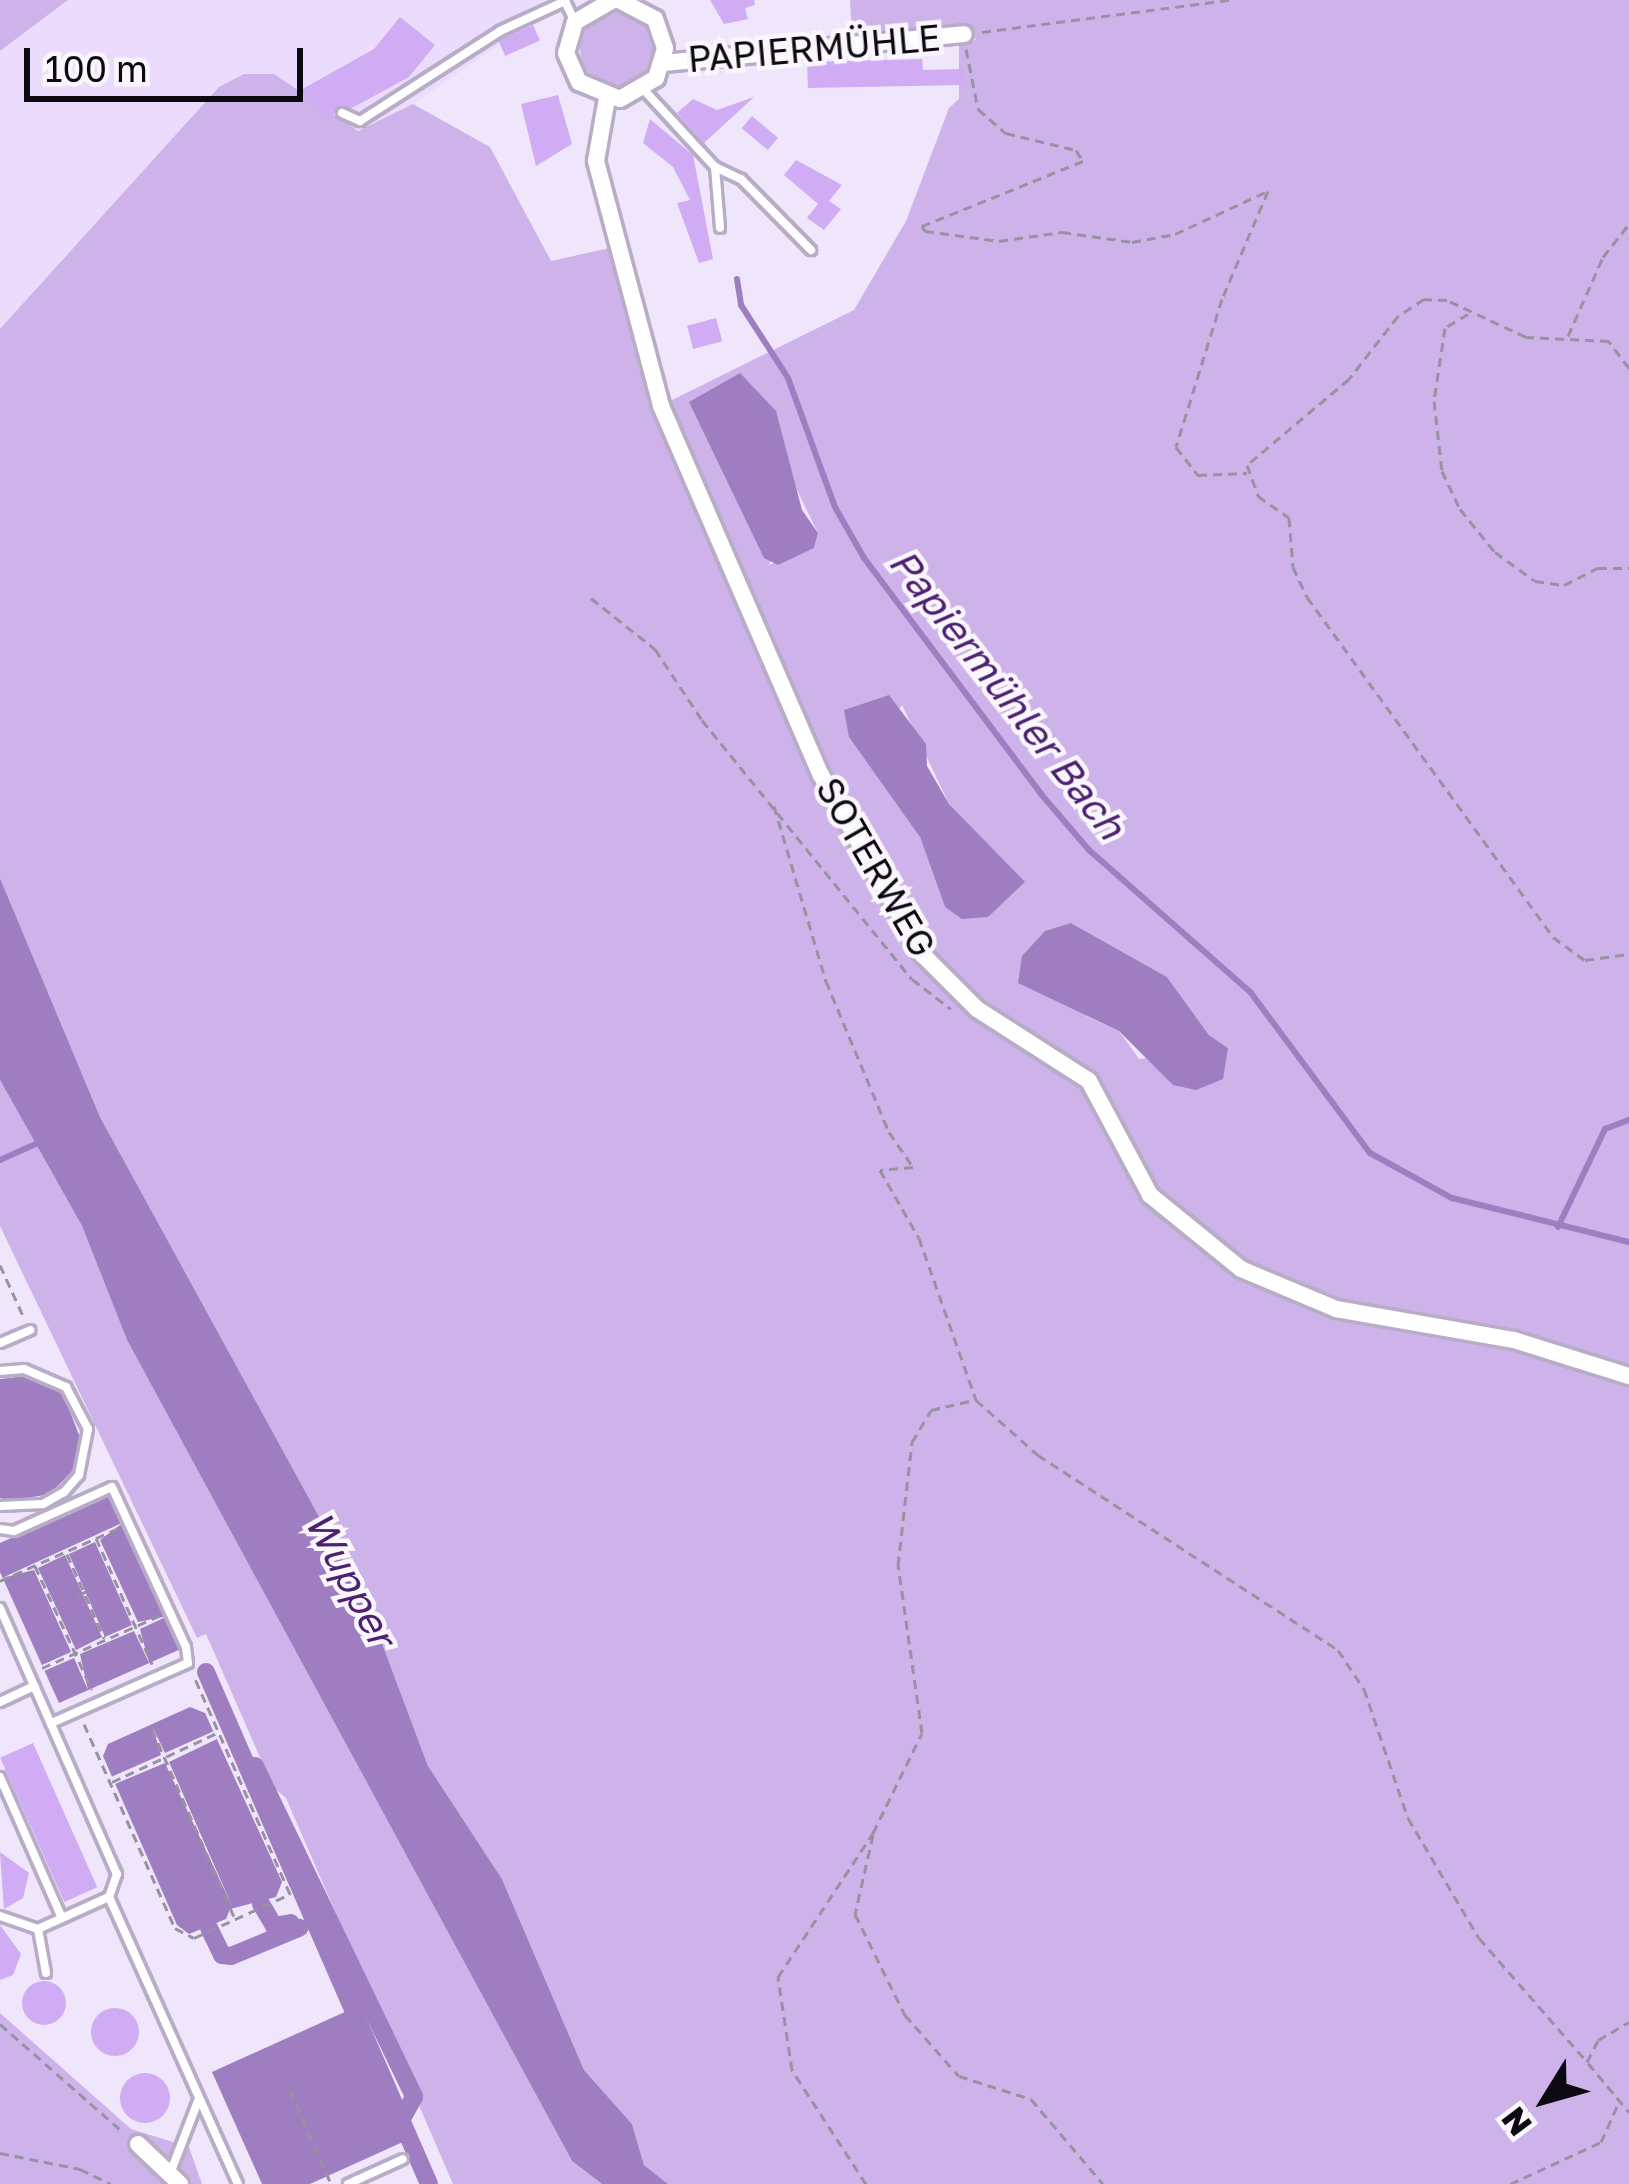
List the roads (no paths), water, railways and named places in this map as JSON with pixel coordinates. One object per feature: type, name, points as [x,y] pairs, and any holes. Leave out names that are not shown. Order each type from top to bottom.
[{"type":"street","name":"PAPIERMÜHLE","points":[[574,22],[616,0],[655,19],[664,63]]},
{"type":"street","points":[[574,22],[571,69],[608,98]]},
{"type":"street","name":"PAPIERMÜHLE","points":[[608,98],[644,90],[664,63],[964,34]]},
{"type":"street","name":"SOTERWEG","points":[[608,98],[596,161],[614,248],[672,434],[821,776],[922,954],[977,1009],[1045,1045],[1089,1081],[1150,1195],[1241,1269],[1336,1309],[1514,1340],[1629,1376]]},
{"type":"street","points":[[138,2144],[175,2178]]},
{"type":"lane","points":[[342,113],[360,122],[500,32],[565,1],[574,22]]},
{"type":"lane","points":[[644,90],[715,167],[741,179],[812,250]]},
{"type":"lane","points":[[715,167],[720,227]]},
{"type":"lane","points":[[0,1343],[30,1330]]},
{"type":"lane","points":[[0,1371],[24,1369],[67,1387],[88,1429],[79,1474],[64,1492],[43,1504],[0,1506]]},
{"type":"lane","points":[[0,1529],[14,1531],[112,1487],[188,1663],[51,1724]]},
{"type":"lane","points":[[0,1608],[117,1874],[109,1897],[238,2184]]},
{"type":"lane","points":[[0,1702],[34,1686]]},
{"type":"lane","points":[[0,1777],[62,1918]]},
{"type":"lane","points":[[0,1916],[38,1929],[109,1897]]},
{"type":"lane","points":[[38,1929],[46,1973]]},
{"type":"lane","points":[[175,2178],[199,2099]]},
{"type":"lane","points":[[348,2184],[403,2159]]},
{"type":"water","points":[[740,373],[776,411],[802,510],[818,533],[814,548],[778,565],[764,558],[689,402]]},
{"type":"water","points":[[889,695],[926,744],[927,766],[949,804],[1025,882],[988,917],[962,919],[945,907],[920,837],[849,737],[844,710]]},
{"type":"water","name":"Wupper","points":[[0,878],[100,1117],[368,1606],[428,1766],[502,1879],[584,2070],[632,2124],[644,2165],[668,2184],[602,2184],[572,2161],[127,1340],[82,1226],[0,1080]]},
{"type":"water","points":[[1071,923],[1167,977],[1209,1035],[1228,1048],[1223,1079],[1196,1090],[1173,1085],[1119,1031],[1018,983],[1022,956],[1045,931]]},
{"type":"water","points":[[26,1376],[63,1393],[82,1443],[75,1468],[50,1494],[10,1501],[0,1498],[0,1379]]},
{"type":"water","points":[[111,1493],[183,1648],[59,1703],[0,1572],[0,1543]]},
{"type":"water","points":[[190,1707],[205,1713],[282,1882],[276,1897],[230,1909],[226,1919],[189,1934],[177,1925],[103,1756],[108,1744]]},
{"type":"water","points":[[347,2011],[405,2141],[310,2184],[262,2184],[212,2072]]},
{"type":"waterway","name":"Papiermühler Bach","points":[[737,279],[741,305],[788,378],[835,507],[864,558],[1041,794],[1089,850],[1251,993],[1370,1153],[1452,1198],[1629,1242]]},
{"type":"waterway","points":[[1558,1227],[1605,1129],[1629,1120]]},
{"type":"waterway","points":[[0,1160],[40,1142]]},
{"type":"waterway","points":[[206,1672],[429,2184]]},
{"type":"waterway","points":[[255,1766],[414,2097],[401,2120]]},
{"type":"waterway","points":[[261,1904],[274,1926],[291,1923]]},
{"type":"waterway","points":[[209,1928],[222,1955],[231,1956],[299,1928]]}]
